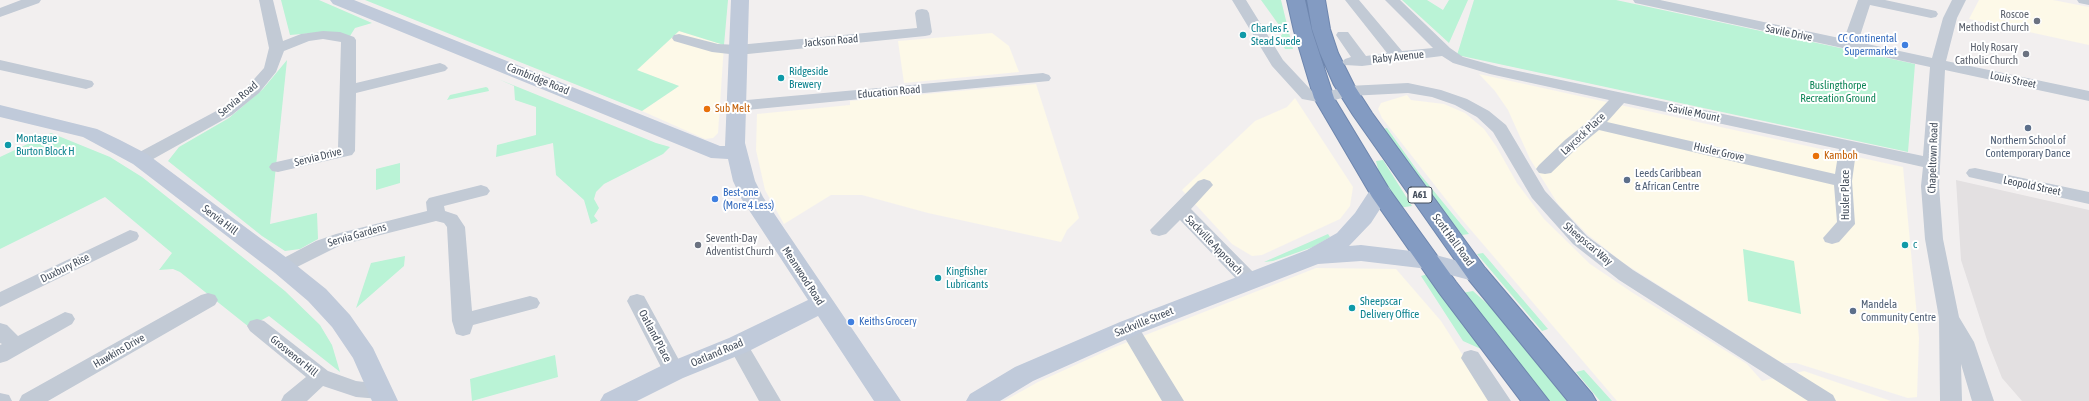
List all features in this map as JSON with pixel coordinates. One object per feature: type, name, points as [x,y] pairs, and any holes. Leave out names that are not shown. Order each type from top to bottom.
[{"type":"highway","name":"Scott Hall Road","points":[[1316,0],[1321,29],[1329,53],[1348,91],[1385,146],[1477,274],[1514,316],[1583,401]]},
{"type":"highway","points":[[1296,1],[1303,31],[1324,98],[1380,192],[1448,288],[1536,401]]},
{"type":"street","points":[[0,13],[34,0]]},
{"type":"street","points":[[266,0],[277,48]]},
{"type":"street","name":"Cambridge Road","points":[[339,0],[718,153],[737,152]]},
{"type":"street","name":"Meanwood Road","points":[[740,0],[735,143],[744,181],[752,198],[888,401]]},
{"type":"street","points":[[1239,0],[1277,63],[1308,96],[1324,98]]},
{"type":"street","points":[[1296,1],[1320,0]]},
{"type":"street","points":[[1352,0],[1398,57]]},
{"type":"street","points":[[1392,0],[1452,56]]},
{"type":"street","name":"Savile Drive","points":[[1640,0],[1688,5],[1849,46],[1938,64]]},
{"type":"street","points":[[1849,46],[1865,0],[1940,16]]},
{"type":"street","name":"Chapeltown Road","points":[[1951,401],[1949,318],[1934,238],[1930,186],[1940,16],[1959,0]]},
{"type":"street","points":[[2084,0],[2089,1]]},
{"type":"street","name":"Jackson Road","points":[[679,38],[717,50],[738,50],[925,32],[922,13]]},
{"type":"street","name":"Servia Drive","points":[[277,48],[306,38],[323,35],[340,36],[349,40],[346,151],[278,167]]},
{"type":"street","name":"Raby Avenue","points":[[1343,35],[1356,61],[1398,57],[1452,56]]},
{"type":"street","name":"Servia Road","points":[[140,159],[226,112],[253,90],[270,69],[277,48]]},
{"type":"street","name":"Savile Mount","points":[[1452,56],[1496,71],[1931,163]]},
{"type":"street","name":"Louis Street","points":[[1938,64],[2089,96]]},
{"type":"street","points":[[0,65],[86,84]]},
{"type":"street","points":[[347,90],[440,68]]},
{"type":"street","points":[[60,78],[75,69]]},
{"type":"street","name":"Education Road","points":[[736,106],[1043,78]]},
{"type":"street","name":"Sheepscar Way","points":[[1324,98],[1348,91],[1382,88],[1408,88],[1435,93],[1461,102],[1483,114],[1500,129],[1538,194],[1568,229],[1580,240],[1626,275],[1825,401]]},
{"type":"street","name":"Laycock Place","points":[[1545,169],[1571,144],[1596,124],[1621,97]]},
{"type":"street","name":"Servia Hill","points":[[0,111],[90,133],[140,159],[283,267],[317,296],[341,321],[364,355],[383,396]]},
{"type":"street","name":"Husler Grove","points":[[1596,124],[1843,181]]},
{"type":"street","name":"Husler Place","points":[[1832,238],[1846,224],[1843,181],[1848,146]]},
{"type":"street","name":"Leopold Street","points":[[1975,173],[2089,198]]},
{"type":"street","name":"Sackville Approach","points":[[1159,230],[1204,185]]},
{"type":"street","points":[[482,191],[435,202],[436,216],[451,219],[456,227],[462,325],[530,303]]},
{"type":"street","name":"Sackville Street","points":[[979,401],[1024,374],[1129,328],[1249,280],[1315,256],[1345,238],[1363,218],[1380,192]]},
{"type":"street","name":"Sackville Approach","points":[[1180,209],[1249,280]]},
{"type":"street","name":"Servia Gardens","points":[[283,267],[323,245],[336,240],[436,216]]},
{"type":"street","name":"Duxbury Rise","points":[[0,300],[130,236]]},
{"type":"street","name":"Sackville Street","points":[[1315,256],[1361,254],[1428,261],[1477,274]]},
{"type":"street","name":"Hawkins Drive","points":[[30,401],[208,300]]},
{"type":"street","name":"Oatland Place","points":[[637,301],[674,371]]},
{"type":"street","name":"Oatland Road","points":[[613,401],[674,371],[738,345],[822,304]]},
{"type":"street","name":"Chapeltown Road","points":[[1949,318],[1964,342],[1984,397]]},
{"type":"street","points":[[0,330],[8,350],[65,319]]},
{"type":"street","name":"Grosvenor Hill","points":[[257,326],[320,377],[383,396]]},
{"type":"street","points":[[1129,328],[1173,401]]},
{"type":"street","points":[[738,345],[768,400]]},
{"type":"street","points":[[1470,358],[1500,401]]},
{"type":"street","points":[[292,401],[320,377]]},
{"type":"shaded area","points":[[1979,0],[2053,0],[2089,7],[2089,45],[1969,19]]},
{"type":"shaded area","points":[[679,31],[724,45],[718,133],[713,138],[705,139],[642,111],[679,86],[636,70]]},
{"type":"shaded area","points":[[992,33],[1009,46],[1019,72],[904,83],[898,41]]},
{"type":"shaded area","points":[[1479,74],[1903,167],[1919,338],[1917,397],[1908,398],[1796,363],[1782,363],[1622,262],[1587,234],[1558,204],[1530,159],[1508,110],[1495,91]]},
{"type":"shaded area","points":[[1036,84],[1079,218],[1067,230],[1061,242],[928,213],[862,195],[831,195],[784,224],[765,190],[756,150],[757,114],[850,105],[850,101]]},
{"type":"shaded area","points":[[1407,95],[1411,100],[1444,104],[1465,113],[1484,129],[1496,146],[1517,183],[1544,219],[1590,264],[1633,293],[1747,364],[1762,381],[1804,371],[1891,401],[1617,401],[1459,216],[1382,118],[1378,109],[1381,103]]},
{"type":"shaded area","points":[[1295,98],[1353,187],[1350,206],[1340,219],[1262,255],[1252,256],[1232,244],[1182,190],[1255,121],[1287,107]]},
{"type":"shaded area","points":[[1956,180],[2089,210],[2089,401],[2022,401],[2002,378],[1987,340],[1961,260]]},
{"type":"shaded area","points":[[1316,268],[1396,269],[1441,321],[1492,401],[1004,401],[1038,382],[1115,347]]},
{"type":"green space","points":[[281,0],[319,0],[372,23],[355,28],[350,36],[325,32],[290,35]]},
{"type":"green space","points":[[365,0],[728,0],[724,45],[679,31],[637,70],[679,86],[642,111]]},
{"type":"green space","points":[[1261,0],[1281,0],[1293,49],[1285,49],[1279,38],[1284,32]]},
{"type":"green space","points":[[1402,0],[1427,0],[1443,10],[1449,0],[1468,0],[1449,43]]},
{"type":"green space","name":"Buslingthorpe Recreation Ground","points":[[1474,0],[1616,0],[1915,64],[1908,152],[1457,55]]},
{"type":"green space","points":[[287,60],[270,224],[317,213],[318,239],[300,249],[285,251],[262,236],[168,161],[179,147],[229,118],[263,89]]},
{"type":"green space","points":[[498,79],[656,143],[670,147],[663,154],[604,184],[596,192],[594,199],[599,208],[594,216],[598,221],[591,224],[584,200],[556,175],[553,143],[496,157],[497,145],[536,135],[536,107],[515,100],[514,86]]},
{"type":"green space","points":[[486,87],[489,91],[447,100],[450,95]]},
{"type":"green space","points":[[1387,128],[1419,173],[1469,234],[1462,235],[1430,194],[1383,129]]},
{"type":"green space","points":[[51,133],[110,157],[142,177],[285,291],[320,325],[332,345],[340,372],[269,316],[249,327],[180,272],[173,269],[159,270],[172,253],[105,197],[0,249],[0,157]]},
{"type":"green space","points":[[1383,160],[1412,206],[1398,208],[1379,173],[1376,161]]},
{"type":"green space","points":[[400,163],[400,183],[376,190],[376,169]]},
{"type":"green space","points":[[1328,234],[1330,237],[1313,247],[1273,261],[1264,262]]},
{"type":"green space","points":[[1743,249],[1794,261],[1801,314],[1748,301]]},
{"type":"green space","points":[[1483,253],[1548,329],[1542,331],[1477,254]]},
{"type":"green space","points":[[405,256],[404,266],[356,308],[371,263]]},
{"type":"green space","points":[[1428,274],[1465,324],[1481,349],[1463,341],[1421,276]]},
{"type":"green space","points":[[1473,291],[1493,309],[1567,401],[1547,401],[1462,293]]},
{"type":"green space","points":[[555,355],[558,377],[472,401],[470,379]]},
{"type":"green space","points":[[1584,370],[1612,401],[1600,401],[1576,372]]},
{"type":"place","name":"Roscoe Methodist Church","points":[[2037,21]]},
{"type":"place","name":"Charles F. Stead Suede","points":[[1243,35]]},
{"type":"place","name":"CC Continental Supermarket","points":[[1905,45]]},
{"type":"place","name":"Holy Rosary Catholic Church","points":[[2026,54]]},
{"type":"place","name":"Ridgeside Brewery","points":[[781,78]]},
{"type":"place","name":"Sub Melt","points":[[707,109]]},
{"type":"place","name":"Northern School of Contemporary Dance","points":[[2028,128]]},
{"type":"place","name":"Montague Burton Block H","points":[[8,145]]},
{"type":"place","name":"Kamboh","points":[[1816,156]]},
{"type":"place","name":"Leeds Caribbean & African Centre","points":[[1627,180]]},
{"type":"place","name":"Best-one (More 4 Less)","points":[[715,199]]},
{"type":"place","name":"Seventh-Day Adventist Church","points":[[698,245]]},
{"type":"place","name":"c","points":[[1905,245]]},
{"type":"place","name":"Kingfisher Lubricants","points":[[938,278]]},
{"type":"place","name":"Sheepscar Delivery Office","points":[[1352,308]]},
{"type":"place","name":"Mandela Community Centre","points":[[1853,311]]},
{"type":"place","name":"Keiths Grocery","points":[[851,322]]}]
